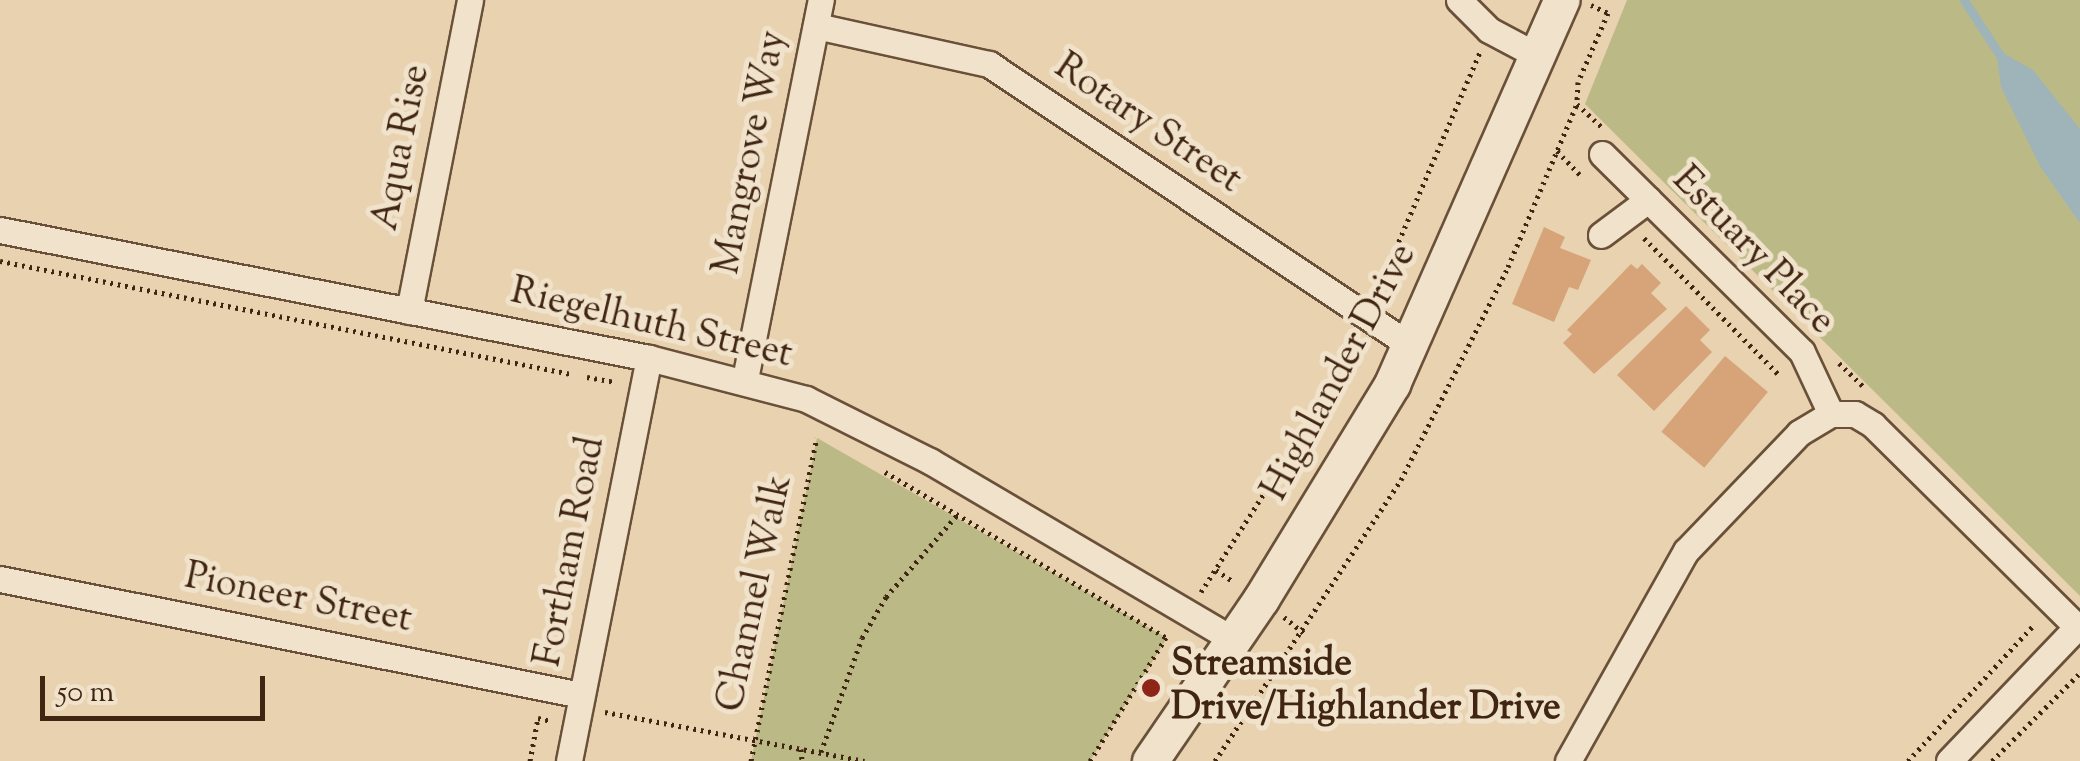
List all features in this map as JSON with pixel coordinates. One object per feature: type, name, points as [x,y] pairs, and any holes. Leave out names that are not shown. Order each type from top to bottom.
[{"type":"street","name":"Aqua Rise","points":[[410,311],[470,0]]},
{"type":"street","name":"Mangrove Way","points":[[745,379],[821,0]]},
{"type":"street","points":[[1460,0],[1489,30],[1538,56]]},
{"type":"street","name":"Highlander Drive","points":[[1150,761],[1336,483],[1411,346],[1562,0]]},
{"type":"street","name":"Rotary Street","points":[[816,26],[989,64],[1365,319],[1411,346]]},
{"type":"street","name":"Estuary Place","points":[[1602,154],[1802,352],[1831,414]]},
{"type":"street","points":[[1600,235],[1648,200]]},
{"type":"street","name":"Riegelhuth Street","points":[[0,230],[745,379],[860,423],[1232,639]]},
{"type":"street","name":"Fortham Road","points":[[569,761],[649,358]]},
{"type":"street","points":[[1568,761],[1686,551],[1799,433],[1831,414],[1855,414],[1874,424],[2079,629],[1949,761]]},
{"type":"street","name":"Pioneer Street","points":[[0,579],[582,695]]},
{"type":"path","points":[[1090,761],[1166,638],[1315,414],[1365,319],[1489,30]]},
{"type":"path","points":[[1216,761],[1410,464],[1508,267],[1577,104]]},
{"type":"path","points":[[0,261],[643,388]]},
{"type":"path","points":[[799,430],[832,444]]},
{"type":"path","name":"Channel Walk","points":[[751,761],[817,438]]},
{"type":"path","points":[[879,469],[1166,638]]},
{"type":"path","points":[[821,753],[862,638],[886,598],[957,515]]},
{"type":"path","points":[[1908,761],[2034,625]]},
{"type":"path","points":[[1992,761],[2080,674]]},
{"type":"path","points":[[576,726],[601,731],[605,710],[864,761]]},
{"type":"path","points":[[801,749],[802,761]]},
{"type":"shaded area","points":[[1627,0],[2080,0],[2080,596],[1585,104]]},
{"type":"shaded area","points":[[817,438],[1167,638],[1090,761],[751,761]]},
{"type":"water","points":[[1996,49],[2033,70],[2080,129],[2080,223],[2041,168],[2001,87]]},
{"type":"building","points":[[1544,227],[1565,237],[1560,248],[1591,260],[1578,290],[1569,287],[1554,322],[1512,304]]},
{"type":"building","points":[[1631,264],[1637,269],[1642,264],[1661,283],[1651,293],[1667,309],[1594,374],[1563,343],[1572,334],[1567,330]]},
{"type":"building","points":[[1686,306],[1710,330],[1700,340],[1712,352],[1654,411],[1617,375]]},
{"type":"building","points":[[1725,356],[1768,392],[1704,468],[1661,432]]},
{"type":"waterway","points":[[1964,0],[2001,57]]},
{"type":"place","name":"Streamside Drive/Highlander Drive","points":[[1151,688]]}]
